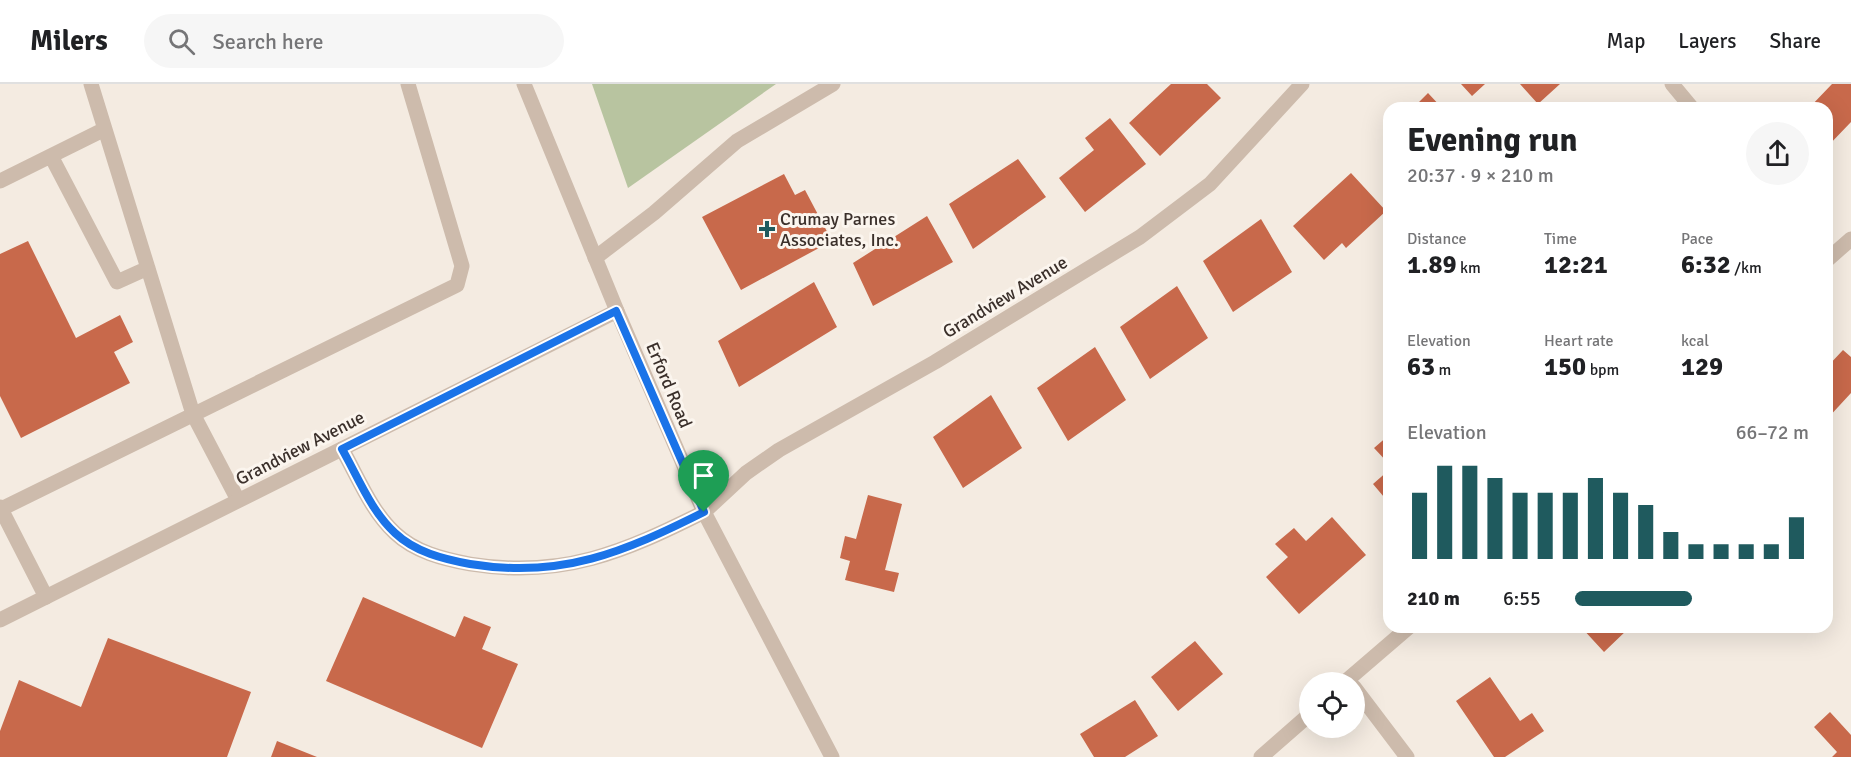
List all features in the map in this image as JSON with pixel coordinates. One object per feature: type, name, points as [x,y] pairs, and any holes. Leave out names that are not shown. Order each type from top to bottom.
[{"type":"street","points":[[91,84],[193,414],[238,500]]},
{"type":"street","points":[[46,597],[0,508],[457,285],[462,266],[408,84]]},
{"type":"street","name":"Erford Road","points":[[524,84],[616,311],[704,512],[832,757]]},
{"type":"street","points":[[595,258],[654,213],[737,141],[833,84]]},
{"type":"street","name":"Grandview Avenue","points":[[342,449],[378,514],[396,534],[421,551],[454,561],[498,568],[555,568],[596,559],[704,512],[746,473],[779,450],[946,356],[1140,237],[1210,184],[1302,84]]},
{"type":"street","points":[[1672,84],[1687,102]]},
{"type":"street","points":[[0,181],[105,129]]},
{"type":"street","points":[[51,156],[117,282],[148,268]]},
{"type":"street","points":[[1833,255],[1851,239]]},
{"type":"street","name":"Grandview Avenue","points":[[0,620],[616,311]]},
{"type":"street","points":[[1362,672],[1403,633]]},
{"type":"street","points":[[1365,702],[1407,757]]},
{"type":"street","points":[[1261,757],[1299,724]]},
{"type":"green space","points":[[592,84],[776,84],[628,188]]},
{"type":"building","points":[[1171,84],[1207,84],[1221,98],[1160,156],[1129,123]]},
{"type":"building","points":[[1461,84],[1485,84],[1472,96]]},
{"type":"building","points":[[1520,84],[1560,84],[1540,102],[1536,102]]},
{"type":"building","points":[[1832,84],[1851,84],[1851,122],[1833,141],[1833,102],[1815,102]]},
{"type":"building","points":[[1428,93],[1436,102],[1419,102]]},
{"type":"building","points":[[1110,118],[1146,164],[1085,212],[1059,178],[1094,150],[1085,138]]},
{"type":"building","points":[[1018,159],[1046,197],[973,249],[949,204]]},
{"type":"building","points":[[1351,173],[1383,208],[1383,214],[1346,248],[1342,243],[1324,260],[1293,226]]},
{"type":"building","name":"Crumay Parnes Associates, Inc.","points":[[784,174],[795,195],[805,190],[832,241],[741,290],[702,217]]},
{"type":"building","points":[[927,216],[953,262],[873,306],[853,263]]},
{"type":"building","points":[[1261,219],[1292,272],[1233,312],[1203,261]]},
{"type":"building","points":[[28,241],[76,338],[120,315],[133,342],[114,352],[130,383],[21,438],[0,396],[0,254]]},
{"type":"building","points":[[814,282],[837,327],[739,387],[718,341]]},
{"type":"building","points":[[1177,286],[1208,338],[1150,379],[1120,327]]},
{"type":"building","points":[[1095,347],[1126,400],[1068,441],[1037,388]]},
{"type":"building","points":[[1843,350],[1851,357],[1851,393],[1833,412],[1833,361]]},
{"type":"building","points":[[991,395],[1022,448],[963,488],[933,437]]},
{"type":"building","points":[[1383,440],[1383,458],[1374,448]]},
{"type":"building","points":[[1383,475],[1383,496],[1373,484]]},
{"type":"building","points":[[868,495],[902,504],[885,570],[899,573],[894,592],[845,580],[850,561],[840,558],[845,536],[856,539]]},
{"type":"building","points":[[1332,517],[1366,555],[1299,614],[1266,577],[1288,557],[1275,544],[1294,528],[1306,541]]},
{"type":"building","points":[[363,597],[455,637],[464,616],[491,627],[482,649],[518,664],[482,748],[326,681]]},
{"type":"building","points":[[1587,633],[1624,633],[1604,652]]},
{"type":"building","points":[[108,638],[251,692],[227,757],[0,757],[0,731],[19,680],[81,707]]},
{"type":"building","points":[[1195,641],[1223,674],[1178,711],[1151,677]]},
{"type":"building","points":[[1490,677],[1520,721],[1532,713],[1544,731],[1505,757],[1494,757],[1456,701]]},
{"type":"building","points":[[1135,700],[1158,736],[1125,757],[1094,757],[1080,734]]},
{"type":"building","points":[[1830,712],[1851,735],[1851,757],[1832,757],[1837,752],[1814,727]]},
{"type":"building","points":[[277,741],[317,757],[271,757]]},
{"type":"place","name":"Crumay Parnes Associates, Inc.","points":[[767,229]]},
{"type":"route","points":[[616,311],[704,512],[596,559],[555,568],[498,568],[454,561],[421,551],[396,534],[378,514],[342,449],[616,311]]}]
